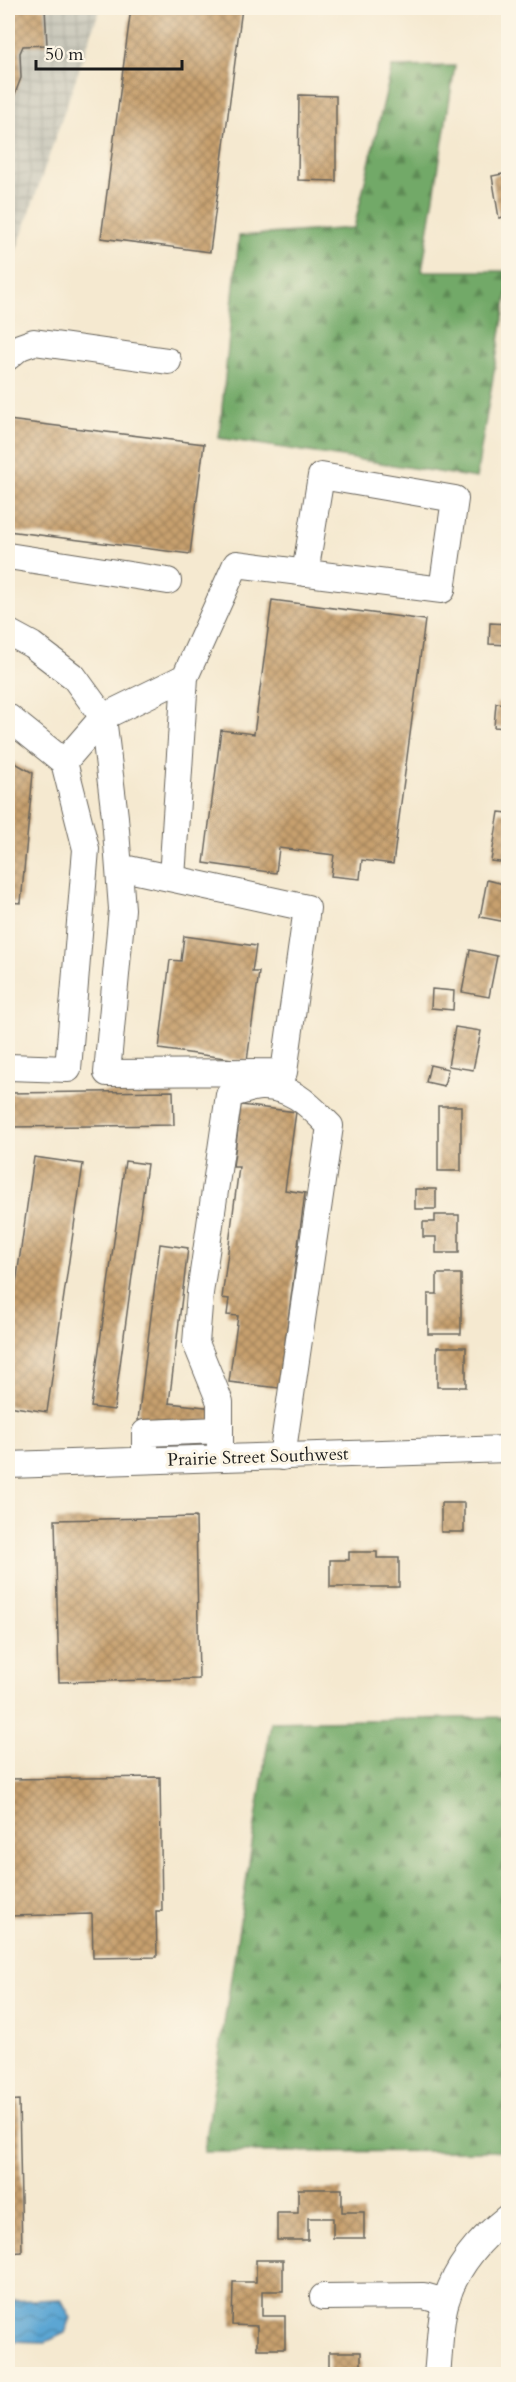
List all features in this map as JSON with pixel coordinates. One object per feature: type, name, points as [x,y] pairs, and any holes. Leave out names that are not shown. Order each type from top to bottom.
[{"type":"street","points":[[8,357],[20,347],[34,342],[168,361]]},
{"type":"street","points":[[172,878],[185,677],[237,564],[305,573],[442,590],[455,499],[321,476],[305,573]]},
{"type":"street","points":[[8,556],[168,581]]},
{"type":"street","points":[[8,632],[32,645],[74,677],[103,717],[116,817],[122,909],[107,1073],[283,1081],[330,1126],[282,1457]]},
{"type":"street","points":[[64,762],[103,717],[185,677]]},
{"type":"street","points":[[8,717],[64,762],[86,849],[68,1069],[8,1066]]},
{"type":"street","points":[[119,867],[307,908],[283,1081]]},
{"type":"street","points":[[221,1458],[220,1402],[196,1343],[200,1293],[229,1095],[283,1081]]},
{"type":"street","points":[[145,1460],[145,1433],[220,1430]]},
{"type":"street","name":"Prairie Street Southwest","points":[[8,1465],[508,1449]]},
{"type":"street","points":[[437,2374],[445,2302],[458,2272],[471,2252],[508,2217]]},
{"type":"street","points":[[323,2297],[424,2296],[445,2302]]},
{"type":"shaded area","points":[[8,8],[100,8],[8,275]]},
{"type":"green space","points":[[455,66],[422,271],[508,271],[508,289],[476,478],[219,438],[239,236],[354,228],[392,67]]},
{"type":"green space","points":[[508,1717],[508,2151],[204,2152],[271,1722]]},
{"type":"water","points":[[61,2299],[71,2318],[65,2333],[46,2342],[8,2341],[8,2301]]},
{"type":"building","points":[[8,8],[45,8],[47,45],[23,46],[20,53],[21,78],[8,112]]},
{"type":"building","points":[[131,8],[242,8],[210,252],[101,238]]},
{"type":"building","points":[[299,95],[336,96],[336,181],[298,180]]},
{"type":"building","points":[[508,173],[508,216],[499,218],[492,176]]},
{"type":"building","points":[[8,420],[204,444],[190,554],[8,531]]},
{"type":"building","points":[[272,600],[425,620],[393,864],[362,860],[360,879],[331,876],[334,855],[279,848],[276,873],[204,863],[221,730],[254,734]]},
{"type":"building","points":[[490,623],[508,624],[508,645],[489,644]]},
{"type":"building","points":[[496,703],[508,704],[508,728],[494,727]]},
{"type":"building","points":[[8,759],[33,773],[21,903],[8,902]]},
{"type":"building","points":[[499,812],[508,813],[508,863],[491,861]]},
{"type":"building","points":[[487,880],[508,885],[506,922],[480,917]]},
{"type":"building","points":[[184,936],[256,946],[252,972],[259,972],[247,1061],[159,1049],[170,960],[181,961]]},
{"type":"building","points":[[470,950],[497,956],[489,997],[462,992]]},
{"type":"building","points":[[432,989],[454,991],[453,1010],[431,1008]]},
{"type":"building","points":[[455,1027],[481,1031],[473,1070],[448,1066]]},
{"type":"building","points":[[430,1065],[448,1069],[444,1086],[426,1082]]},
{"type":"building","points":[[173,1091],[174,1125],[8,1127],[8,1093]]},
{"type":"building","points":[[241,1105],[296,1112],[285,1190],[305,1193],[279,1388],[229,1382],[238,1316],[227,1315],[229,1299],[222,1298],[239,1167],[233,1167]]},
{"type":"building","points":[[438,1106],[461,1106],[461,1171],[438,1171]]},
{"type":"building","points":[[34,1157],[83,1164],[47,1412],[8,1406],[8,1339]]},
{"type":"building","points":[[125,1161],[147,1164],[114,1410],[91,1407]]},
{"type":"building","points":[[415,1189],[436,1189],[436,1209],[415,1209]]},
{"type":"building","points":[[435,1215],[459,1215],[459,1253],[436,1253],[436,1237],[423,1237],[423,1222],[435,1222]]},
{"type":"building","points":[[160,1244],[188,1248],[169,1403],[214,1408],[211,1429],[138,1420]]},
{"type":"building","points":[[437,1274],[461,1274],[461,1334],[428,1334],[428,1294],[437,1294]]},
{"type":"building","points":[[437,1347],[466,1347],[466,1387],[437,1387]]},
{"type":"building","points":[[441,1503],[464,1503],[464,1532],[441,1532]]},
{"type":"building","points":[[196,1517],[199,1679],[59,1682],[55,1520]]},
{"type":"building","points":[[349,1552],[377,1552],[377,1558],[399,1558],[399,1587],[330,1587],[330,1560],[349,1560]]},
{"type":"building","points":[[160,1777],[162,1911],[156,1911],[157,1957],[93,1958],[92,1914],[8,1916],[8,1779]]},
{"type":"building","points":[[19,2100],[22,2252],[8,2253],[8,2101]]},
{"type":"building","points":[[298,2189],[342,2189],[342,2212],[364,2212],[364,2238],[333,2238],[333,2218],[308,2218],[308,2240],[277,2240],[277,2213],[298,2213]]},
{"type":"building","points":[[256,2260],[283,2260],[283,2291],[262,2291],[262,2316],[285,2316],[285,2349],[257,2349],[257,2326],[232,2325],[233,2282],[256,2282]]},
{"type":"building","points":[[329,2352],[361,2352],[361,2374],[329,2374]]}]
